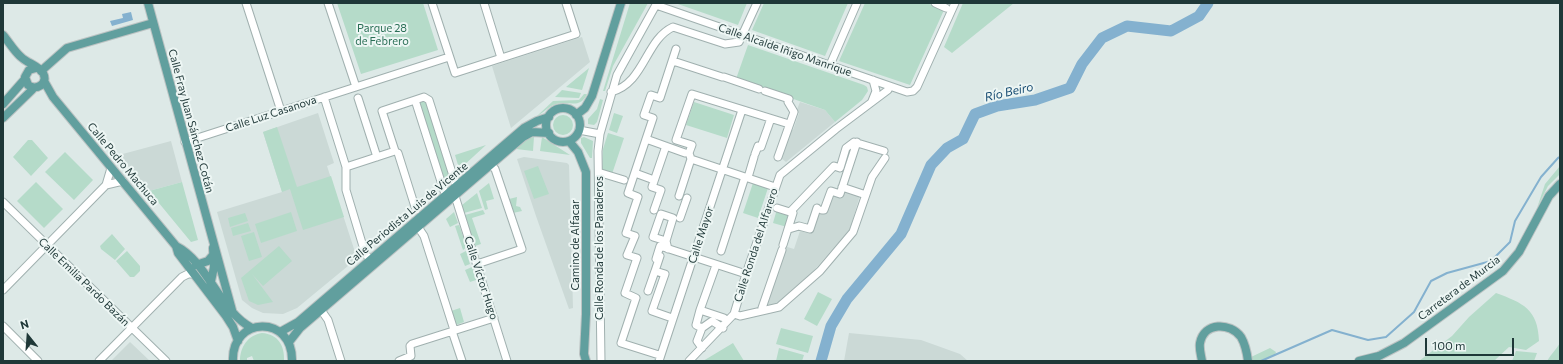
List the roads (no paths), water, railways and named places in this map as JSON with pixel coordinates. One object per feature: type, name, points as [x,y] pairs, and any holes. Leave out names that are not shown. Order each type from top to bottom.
[{"type":"main road","name":"Calle Fray Juan Sánchez Cotán","points":[[148,3],[213,245],[214,267],[210,282],[210,294]]},
{"type":"main road","points":[[576,115],[585,108],[592,96],[620,3]]},
{"type":"main road","points":[[3,104],[31,69],[39,69],[68,48],[153,23]]},
{"type":"main road","points":[[3,35],[21,57],[39,69],[44,75],[44,81],[42,84],[35,88],[3,118]]},
{"type":"main road","points":[[21,57],[28,85],[35,88]]},
{"type":"main road","name":"Calle Pedro Machuca","points":[[44,81],[52,97],[176,246],[183,250],[196,265],[232,310]]},
{"type":"main road","name":"Calle Pedro Machuca","points":[[35,88],[52,97]]},
{"type":"main road","points":[[565,109],[576,115],[580,122],[578,134],[569,141],[557,141],[549,134],[547,125],[549,116],[558,110],[565,109]]},
{"type":"main road","name":"Calle Periodista Luis de Vicente","points":[[289,342],[300,328],[418,227],[451,195],[458,185],[524,128],[549,116]]},
{"type":"main road","name":"Calle Periodista Luis de Vicente","points":[[280,332],[298,322],[370,260],[491,165],[527,134],[540,132],[549,134]]},
{"type":"main road","name":"Camino de Alfacar","points":[[569,141],[578,152],[586,172],[586,314],[583,359]]},
{"type":"main road","name":"Carretera de Murcia","points":[[1359,361],[1380,356],[1394,350],[1503,271],[1519,252],[1549,196],[1560,184]]},
{"type":"main road","name":"Calle Fray Juan Sánchez Cotán","points":[[213,245],[218,253],[232,310]]},
{"type":"main road","name":"Calle Pedro Machuca","points":[[176,246],[178,253],[210,294],[233,327],[238,341]]},
{"type":"main road","points":[[196,265],[208,261],[213,255]]},
{"type":"main road","points":[[232,310],[240,320],[252,328]]},
{"type":"main road","points":[[233,361],[238,341],[252,328],[268,326],[280,332],[289,342],[292,361]]},
{"type":"main road","points":[[1202,361],[1200,342],[1204,334],[1211,328],[1220,326],[1229,327],[1241,338],[1248,361]]},
{"type":"street","points":[[246,3],[281,111]]},
{"type":"street","points":[[328,3],[356,87]]},
{"type":"street","points":[[432,3],[455,73],[576,34],[566,3]]},
{"type":"street","points":[[484,3],[501,58]]},
{"type":"street","points":[[611,92],[622,89],[645,63],[656,41],[664,31],[673,27],[725,44],[739,42],[757,3]]},
{"type":"street","points":[[830,65],[857,3]]},
{"type":"street","points":[[935,3],[946,8]]},
{"type":"street","name":"Calle Alcalde Iñigo Manrique","points":[[657,4],[907,92],[913,91],[917,87],[954,3]]},
{"type":"street","name":"Calle Ronda de los Panaderos","points":[[601,361],[598,151],[600,134],[611,92],[624,61],[657,4]]},
{"type":"street","points":[[659,358],[621,343],[636,298],[624,293],[637,258],[628,255],[635,236],[626,233],[638,197],[628,193],[653,118],[644,115],[651,95],[660,98],[676,49]]},
{"type":"street","name":"Calle Luz Casanova","points":[[185,142],[449,56]]},
{"type":"street","points":[[672,60],[789,99],[788,102],[794,112],[778,157]]},
{"type":"street","points":[[872,101],[876,91],[873,80]]},
{"type":"street","name":"Calle Ronda del Alfarero","points":[[734,314],[780,175],[872,101],[888,90],[889,86]]},
{"type":"street","points":[[679,196],[691,159],[689,154],[692,145],[676,140],[692,94],[790,123]]},
{"type":"street","points":[[324,97],[346,167],[346,190],[366,253],[370,260]]},
{"type":"street","points":[[416,210],[382,111],[424,97],[429,100],[455,182],[458,185]]},
{"type":"street","points":[[358,98],[376,157]]},
{"type":"street","name":"Calle Víctor Hugo","points":[[415,100],[444,191],[451,195],[477,264],[507,361]]},
{"type":"street","name":"Calle Mayor","points":[[659,358],[742,110]]},
{"type":"street","points":[[721,251],[746,177],[758,146],[760,148],[770,121]]},
{"type":"street","points":[[579,130],[600,134]]},
{"type":"street","points":[[646,139],[685,153]]},
{"type":"street","points":[[688,361],[722,328],[734,314],[740,316],[780,307],[813,279],[853,232],[872,176],[885,155],[854,142],[846,148],[840,168],[834,166],[790,212]]},
{"type":"street","points":[[789,229],[799,226],[810,229],[820,209],[824,210],[831,191],[840,194],[857,142]]},
{"type":"street","points":[[654,210],[661,190],[652,187],[666,146]]},
{"type":"street","points":[[346,167],[396,152]]},
{"type":"street","points":[[691,159],[775,187]]},
{"type":"street","points":[[477,264],[522,250],[495,169],[491,165]]},
{"type":"street","points":[[3,290],[106,185],[111,168]]},
{"type":"street","points":[[601,173],[624,180]]},
{"type":"street","points":[[635,173],[654,180]]},
{"type":"street","points":[[106,185],[123,181]]},
{"type":"street","points":[[842,188],[863,194]]},
{"type":"street","points":[[680,218],[687,198]]},
{"type":"street","name":"Calle Emilia Pardo Bazán","points":[[3,202],[166,361]]},
{"type":"street","points":[[762,308],[793,213],[777,208]]},
{"type":"street","points":[[418,227],[424,236],[462,361]]},
{"type":"street","points":[[656,259],[660,246],[746,274]]},
{"type":"street","points":[[648,291],[665,247]]},
{"type":"street","points":[[700,327],[696,325],[715,268]]},
{"type":"street","points":[[655,271],[665,274],[652,311],[672,318]]},
{"type":"street","points":[[99,361],[182,277],[188,274],[194,274]]},
{"type":"street","points":[[321,310],[328,320],[341,361]]},
{"type":"street","points":[[700,310],[724,318]]},
{"type":"street","points":[[399,361],[411,356],[410,346],[412,344],[494,318]]},
{"type":"street","points":[[702,348],[697,341],[702,328],[712,320],[722,328]]},
{"type":"street","points":[[3,326],[38,361]]},
{"type":"water","points":[[131,12],[133,20],[112,26],[110,21],[123,18],[122,14]]},
{"type":"waterway","name":"Río Beiro","points":[[821,361],[831,326],[847,299],[901,234],[931,165],[947,148],[963,139],[975,114],[997,106],[1035,100],[1070,88],[1082,64],[1102,38],[1127,26],[1171,31],[1199,16],[1208,3]]},
{"type":"waterway","points":[[1261,361],[1332,330],[1368,340],[1386,337],[1414,312],[1431,281],[1447,273],[1491,261],[1510,242],[1515,221],[1541,177],[1560,157]]},
{"type":"park label","name":"Parque 28 de Febrero","points":[[382,34]]}]
